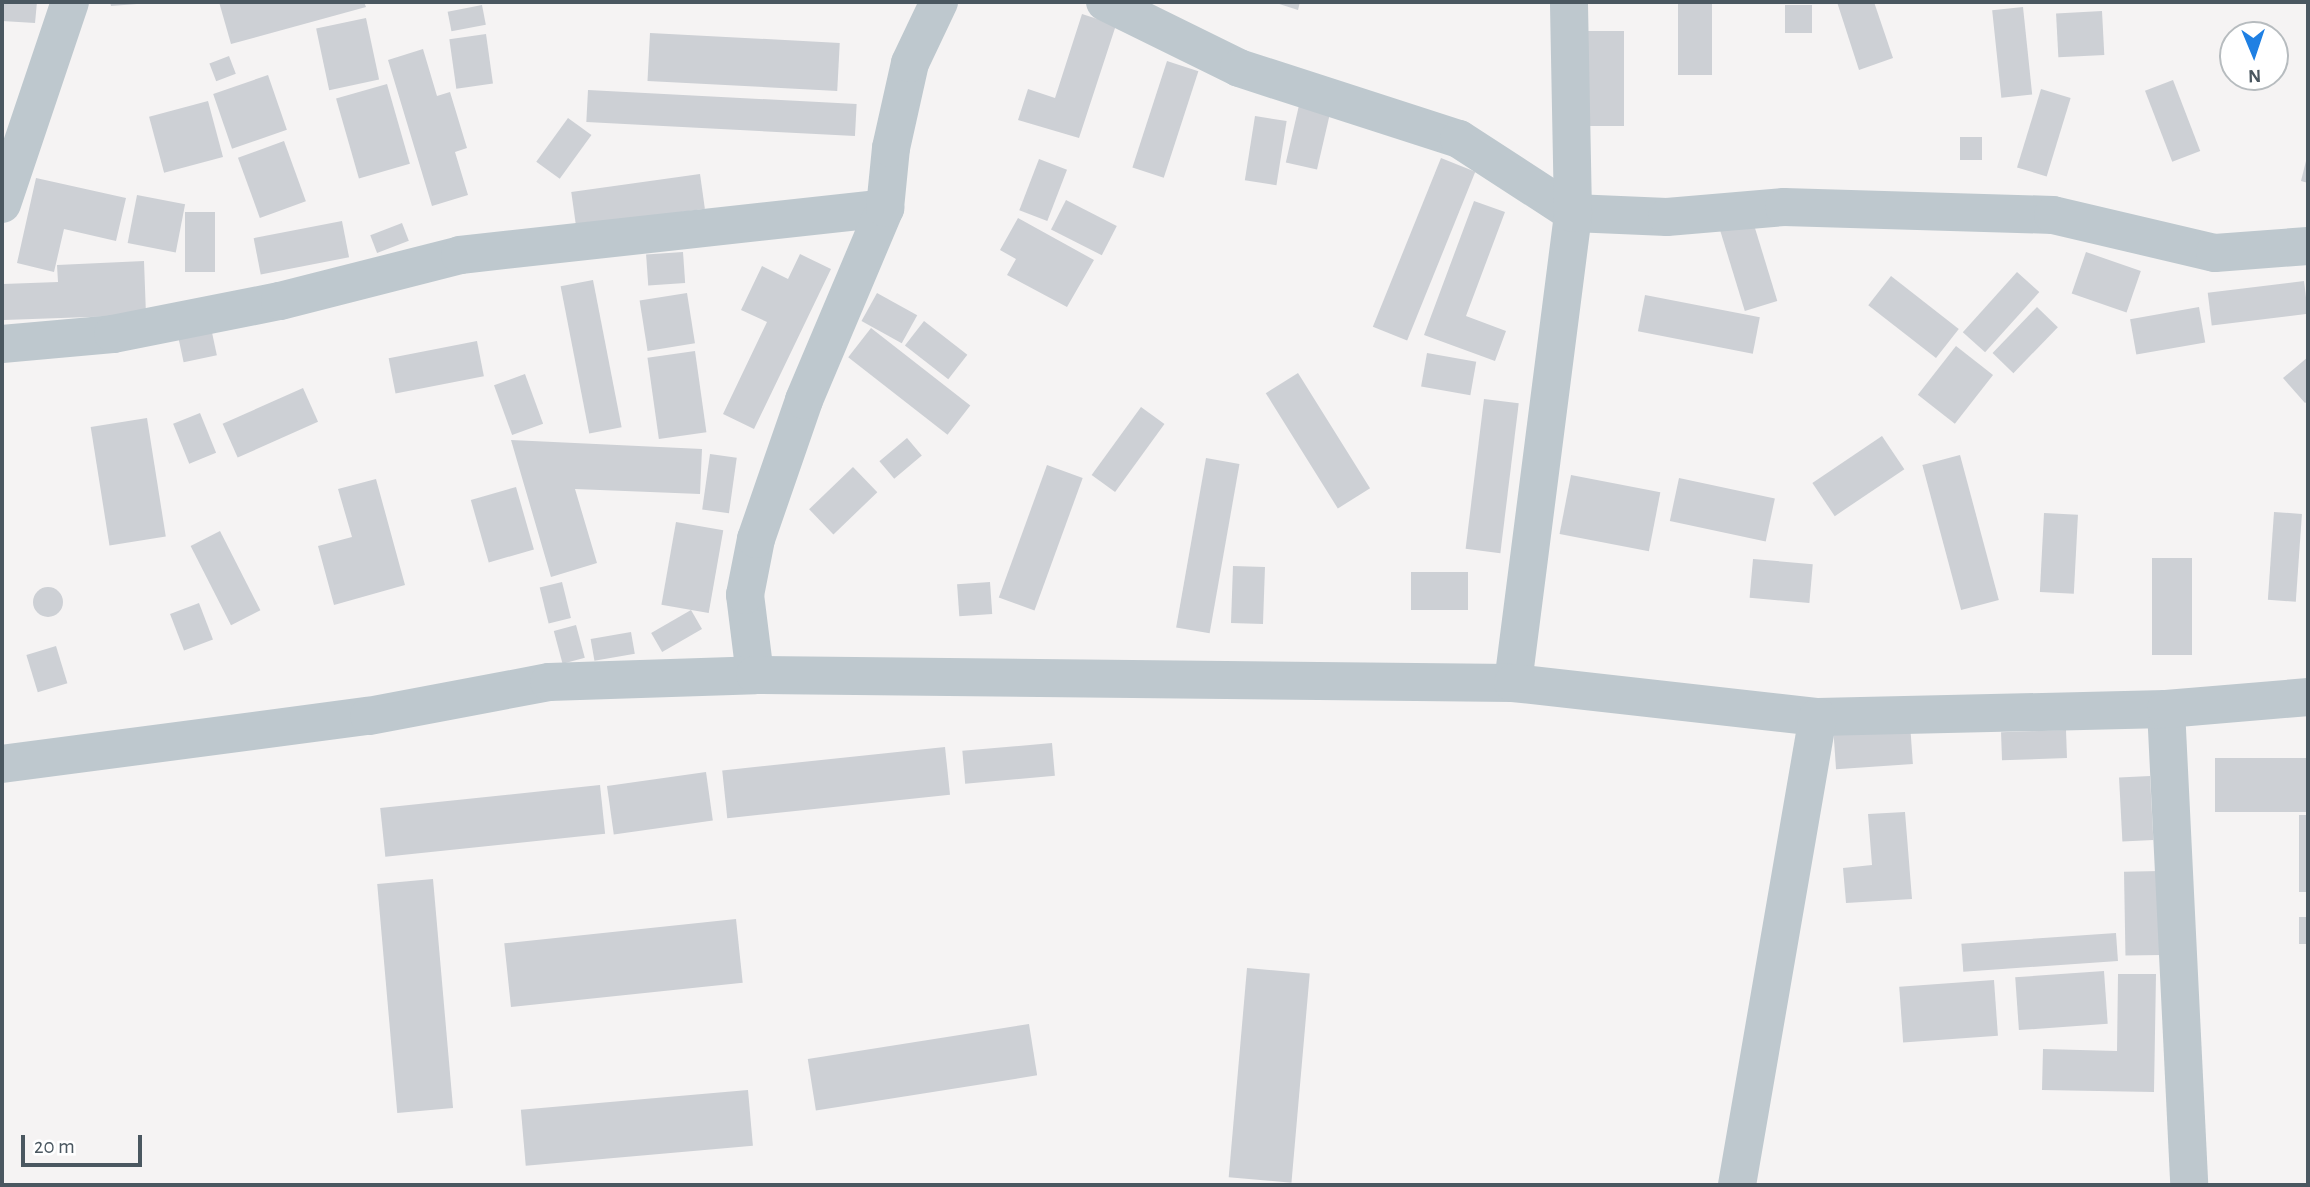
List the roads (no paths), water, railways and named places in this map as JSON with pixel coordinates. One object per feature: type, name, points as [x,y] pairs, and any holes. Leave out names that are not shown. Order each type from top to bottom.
[{"type":"street","points":[[2,204],[70,2]]},
{"type":"street","points":[[755,675],[745,595],[756,539],[804,400],[885,208],[891,148],[910,63],[939,2]]},
{"type":"street","points":[[1105,2],[1239,68],[1458,139],[1573,213],[1667,217],[1784,207],[2053,215],[2215,253],[2308,246]]},
{"type":"street","points":[[1513,683],[1573,213],[1569,2]]},
{"type":"street","points":[[2,344],[113,334],[280,301],[460,256],[885,208]]},
{"type":"street","points":[[2,764],[369,716],[549,682],[755,675],[1513,683],[1818,717],[2166,709],[2308,697]]},
{"type":"street","points":[[2166,709],[2189,1185]]},
{"type":"street","points":[[1737,1185],[1818,717]]}]
